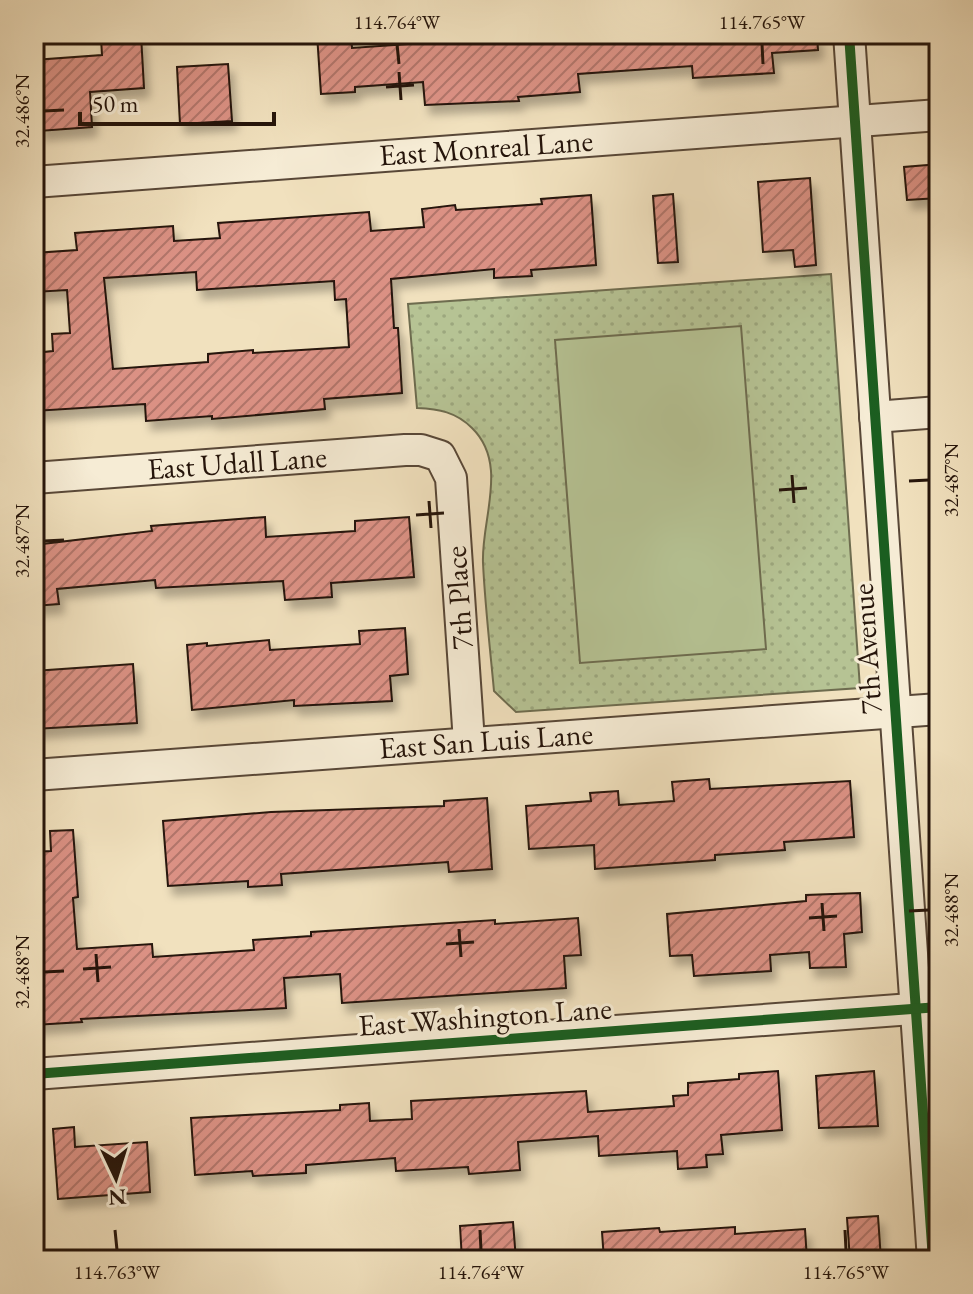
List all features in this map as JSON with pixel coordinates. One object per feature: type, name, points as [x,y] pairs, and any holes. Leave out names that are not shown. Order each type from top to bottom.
[{"type":"street","name":"7th Avenue","points":[[849,34],[895,713],[927,1007],[933,1260]]},
{"type":"street","name":"East Monreal Lane","points":[[34,182],[939,115]]},
{"type":"street","points":[[875,417],[939,412]]},
{"type":"street","name":"East Udall Lane","points":[[34,478],[405,450],[421,450],[440,456]]},
{"type":"street","name":"7th Place","points":[[440,456],[451,478],[469,742]]},
{"type":"street","name":"East San Luis Lane","points":[[34,775],[939,709]]},
{"type":"street","name":"East Washington Lane","points":[[34,1074],[927,1007]]},
{"type":"green space","points":[[831,274],[860,688],[516,712],[494,691],[483,563],[491,492],[489,458],[483,442],[460,418],[417,408],[408,304]]},
{"type":"green space","points":[[741,326],[766,649],[580,663],[555,340]]},
{"type":"building","points":[[317,34],[351,34],[352,48],[465,40],[464,34],[817,34],[818,50],[772,53],[774,73],[693,78],[692,66],[578,74],[580,92],[518,97],[519,101],[425,105],[423,82],[355,87],[355,92],[321,94]]},
{"type":"building","points":[[141,35],[144,88],[90,92],[92,127],[39,131],[34,60],[102,55],[101,38]]},
{"type":"building","points":[[228,64],[232,121],[180,124],[177,67]]},
{"type":"building","points":[[939,164],[939,198],[907,200],[904,167]]},
{"type":"building","points":[[810,178],[816,265],[795,267],[793,250],[763,252],[758,182]]},
{"type":"building","points":[[673,194],[678,262],[658,263],[653,196]]},
{"type":"building","points":[[591,195],[596,265],[531,270],[532,276],[494,278],[494,269],[391,279],[402,393],[324,399],[325,409],[212,419],[212,416],[146,421],[145,404],[34,411],[34,353],[53,351],[52,334],[70,333],[67,290],[34,292],[34,253],[77,250],[75,233],[173,226],[174,241],[220,238],[218,223],[369,212],[371,231],[424,227],[422,209],[455,205],[456,210],[542,204],[541,199]],"holes":[[[196,272],[197,290],[334,281],[335,300],[346,299],[349,347],[208,354],[208,362],[113,369],[104,278]]]},
{"type":"building","points":[[265,517],[266,537],[355,531],[355,521],[409,517],[414,577],[331,583],[332,597],[285,600],[283,581],[156,588],[155,580],[57,589],[59,604],[34,606],[34,545],[152,531],[151,526]]},
{"type":"building","points":[[405,628],[408,674],[390,676],[392,701],[294,706],[294,700],[192,710],[187,645],[269,640],[270,650],[360,644],[359,631]]},
{"type":"building","points":[[133,664],[137,723],[34,729],[34,671]]},
{"type":"building","points":[[709,779],[710,789],[850,781],[854,837],[784,842],[785,850],[715,855],[715,860],[595,869],[594,845],[529,849],[526,806],[591,801],[590,793],[618,791],[619,805],[674,801],[672,782]]},
{"type":"building","points":[[487,798],[492,869],[449,872],[448,862],[281,874],[282,885],[248,887],[248,881],[168,886],[163,821],[271,812],[444,806],[444,801]]},
{"type":"building","points":[[73,830],[78,897],[73,898],[77,949],[152,944],[153,957],[254,950],[253,940],[311,936],[311,932],[578,918],[581,955],[564,956],[566,988],[342,1003],[340,974],[284,978],[286,1008],[81,1019],[82,1022],[34,1025],[34,964],[42,963],[38,900],[34,900],[34,852],[51,851],[50,831]]},
{"type":"building","points":[[860,893],[862,932],[844,934],[846,967],[810,968],[809,952],[770,955],[771,971],[694,976],[692,955],[670,956],[667,914],[806,901],[806,895]]},
{"type":"building","points":[[778,1071],[782,1130],[721,1135],[723,1154],[706,1155],[707,1167],[678,1169],[677,1151],[599,1156],[598,1136],[518,1142],[520,1170],[469,1174],[468,1167],[396,1171],[395,1158],[306,1165],[306,1173],[253,1176],[252,1171],[195,1175],[191,1118],[340,1110],[340,1105],[369,1103],[370,1121],[412,1119],[411,1101],[586,1091],[588,1112],[674,1106],[673,1096],[688,1095],[688,1083],[739,1079],[739,1074]]},
{"type":"building","points":[[874,1071],[878,1126],[819,1128],[816,1076]]},
{"type":"building","points":[[74,1127],[75,1147],[147,1142],[150,1192],[58,1199],[53,1129]]},
{"type":"building","points":[[878,1216],[881,1260],[850,1260],[847,1218]]},
{"type":"building","points":[[513,1222],[516,1260],[462,1260],[460,1226]]},
{"type":"building","points":[[735,1227],[735,1234],[805,1229],[807,1260],[604,1260],[602,1232]]},
{"type":"cycle path","points":[[849,34],[933,1260]]},
{"type":"cycle path","points":[[34,1074],[939,1007]]}]
